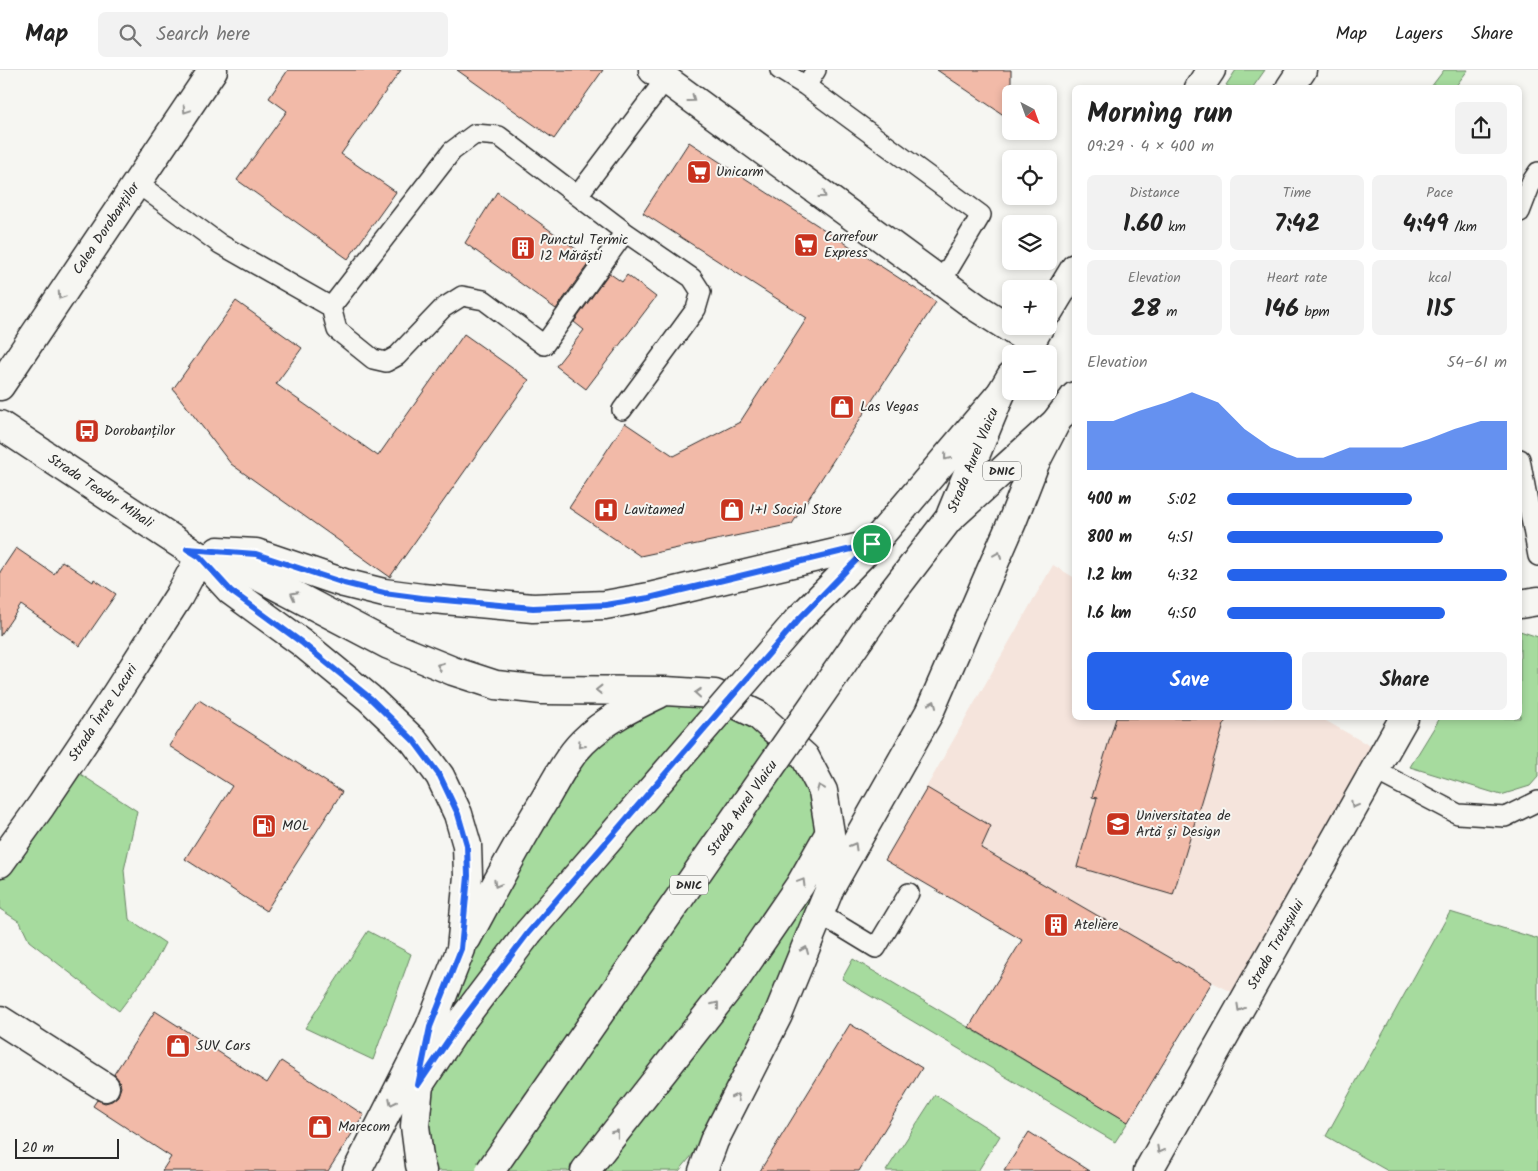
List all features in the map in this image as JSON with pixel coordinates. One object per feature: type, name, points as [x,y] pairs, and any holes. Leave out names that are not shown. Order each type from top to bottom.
[{"type":"main road","name":"Calea Dorobanților","points":[[0,386],[213,70]]},
{"type":"main road","points":[[1201,85],[1211,70]]},
{"type":"main road","points":[[1292,85],[1302,70]]},
{"type":"main road","points":[[659,75],[941,282],[1032,341]]},
{"type":"main road","points":[[1057,298],[1072,273]]},
{"type":"main road","points":[[418,1085],[460,1023],[528,933],[798,620],[872,544],[1002,389]]},
{"type":"main road","name":"Strada Aurel Vlaicu","points":[[948,520],[1002,393]]},
{"type":"main road","name":"Strada Aurel Vlaicu","points":[[490,1171],[888,598],[948,520],[1056,422],[1072,400]]},
{"type":"main road","points":[[703,1171],[714,1141],[778,1015],[830,888],[929,713],[1012,522],[1035,463],[1056,422]]},
{"type":"main road","name":"Strada Teodor Mihali","points":[[0,425],[194,553]]},
{"type":"main road","points":[[194,553],[256,554],[344,583],[384,593],[533,608],[606,605],[649,598],[872,544]]},
{"type":"main road","points":[[194,553],[248,571],[389,645],[453,671],[496,685],[542,690],[665,691],[715,694],[758,715],[805,757],[823,790],[830,832],[830,888]]},
{"type":"main road","points":[[194,553],[231,591],[301,642],[370,698],[414,741],[440,776],[458,814],[467,845],[468,876],[461,949]]},
{"type":"main road","name":"Strada Între Lacuri","points":[[0,863],[41,806],[116,694],[178,596],[194,553]]},
{"type":"main road","points":[[1522,604],[1538,601]]},
{"type":"main road","points":[[357,1171],[430,1027],[461,949],[537,812],[572,756],[582,743],[601,726],[632,706],[665,691]]},
{"type":"main road","name":"Strada Trotușului","points":[[1148,1171],[1403,720]]},
{"type":"main road","points":[[586,1171],[735,980],[800,885],[830,832]]},
{"type":"main road","points":[[0,1020],[105,1087]]},
{"type":"main road","points":[[422,1171],[415,1126],[418,1085],[430,1027]]},
{"type":"main road","points":[[688,1171],[714,1141]]},
{"type":"lane","points":[[780,70],[806,86],[981,215],[941,282]]},
{"type":"lane","points":[[806,86],[816,70]]},
{"type":"lane","points":[[578,195],[659,75]]},
{"type":"lane","points":[[331,307],[452,151],[475,134],[499,136],[625,232],[692,278],[700,292],[696,309],[622,410]]},
{"type":"lane","points":[[1522,208],[1536,179]]},
{"type":"lane","points":[[137,183],[220,244],[331,307],[337,330],[373,359],[386,362],[397,356],[443,308],[462,296],[484,300],[544,345],[625,232]]},
{"type":"lane","points":[[1522,470],[1538,556]]},
{"type":"lane","points":[[1374,770],[1458,814],[1505,817],[1538,801]]},
{"type":"lane","points":[[820,914],[876,948],[909,893]]},
{"type":"shaded area","name":"Universitatea de Artă și Design","points":[[1053,565],[1072,576],[1072,720],[1325,720],[1372,747],[1236,994],[1212,982],[1182,1032],[885,860]]},
{"type":"green space","points":[[1236,70],[1265,70],[1254,85],[1226,85]]},
{"type":"green space","points":[[1444,70],[1468,70],[1457,85],[1433,85]]},
{"type":"green space","points":[[1522,632],[1538,637],[1538,777],[1530,786],[1501,795],[1410,767],[1439,720],[1522,720]]},
{"type":"green space","points":[[669,699],[730,709],[802,769],[813,795],[823,887],[709,1135],[679,1171],[433,1171],[425,1112],[462,965],[585,754],[623,721]]},
{"type":"green space","points":[[68,766],[137,811],[124,870],[129,919],[165,943],[153,966],[119,1011],[29,941],[20,922],[0,909],[0,863]]},
{"type":"green space","points":[[1450,912],[1538,939],[1538,1171],[1388,1171],[1326,1136]]},
{"type":"green space","points":[[368,931],[411,954],[373,1060],[305,1028]]},
{"type":"green space","points":[[853,959],[1128,1122],[1115,1142],[842,979]]},
{"type":"green space","points":[[935,1095],[1000,1136],[978,1171],[886,1171]]},
{"type":"building","points":[[288,70],[401,70],[341,154],[396,192],[348,259],[237,180],[287,111],[269,98]]},
{"type":"building","points":[[457,70],[603,70],[554,139]]},
{"type":"building","points":[[937,70],[1011,70],[1011,85],[1002,85],[1002,114]]},
{"type":"building","points":[[689,142],[936,302],[792,524],[640,556],[569,508],[625,423],[674,456],[740,422],[807,318],[643,213]]},
{"type":"building","name":"Punctul Termic 12 Mărăști","points":[[497,192],[591,260],[556,309],[465,243]]},
{"type":"building","points":[[609,273],[622,282],[627,275],[656,297],[586,389],[556,366],[584,330],[574,322]]},
{"type":"building","points":[[236,301],[302,348],[276,384],[378,456],[464,334],[529,380],[390,577],[231,464],[173,389]]},
{"type":"building","points":[[16,548],[54,574],[62,561],[93,582],[94,579],[116,594],[80,646],[21,605],[0,636],[0,572]]},
{"type":"building","name":"MOL","points":[[199,700],[342,792],[266,911],[185,859],[232,786],[169,746]]},
{"type":"building","points":[[1115,720],[1225,720],[1173,895],[1077,867],[1097,798],[1092,797]]},
{"type":"building","points":[[927,788],[991,826],[981,848],[1212,982],[1128,1122],[969,1027],[1022,940],[885,860]]},
{"type":"building","points":[[155,1011],[267,1083],[281,1061],[364,1115],[328,1171],[162,1171],[171,1157],[93,1106],[97,1100],[105,1103],[112,1101],[118,1096],[121,1087],[119,1080],[114,1074]]},
{"type":"building","points":[[850,1024],[922,1068],[859,1171],[760,1171]]},
{"type":"building","points":[[1029,1132],[1090,1171],[1004,1171]]},
{"type":"place","name":"Unicarm","points":[[699,172]]},
{"type":"place","name":"Carrefour Express","points":[[806,245]]},
{"type":"place","name":"Punctul Termic 12 Mărăști","points":[[523,248]]},
{"type":"place","name":"Las Vegas","points":[[842,407]]},
{"type":"place","name":"Dorobanților","points":[[87,431]]},
{"type":"place","name":"Lavitamed","points":[[606,510]]},
{"type":"place","name":"1+1 Social Store","points":[[732,510]]},
{"type":"place","name":"Universitatea de Artă și Design","points":[[1118,824]]},
{"type":"place","name":"MOL","points":[[264,826]]},
{"type":"place","name":"Ateliere","points":[[1056,925]]},
{"type":"place","name":"SUV Cars","points":[[178,1046]]},
{"type":"place","name":"Marecom","points":[[320,1127]]},
{"type":"route","points":[[872,544],[798,620],[528,933],[460,1023],[418,1085],[430,1027],[461,949],[468,876],[467,845],[458,814],[440,776],[414,741],[370,698],[301,642],[231,591],[200,557],[187,549],[256,554],[344,583],[384,593],[533,608],[606,605],[649,598],[872,544]]}]
